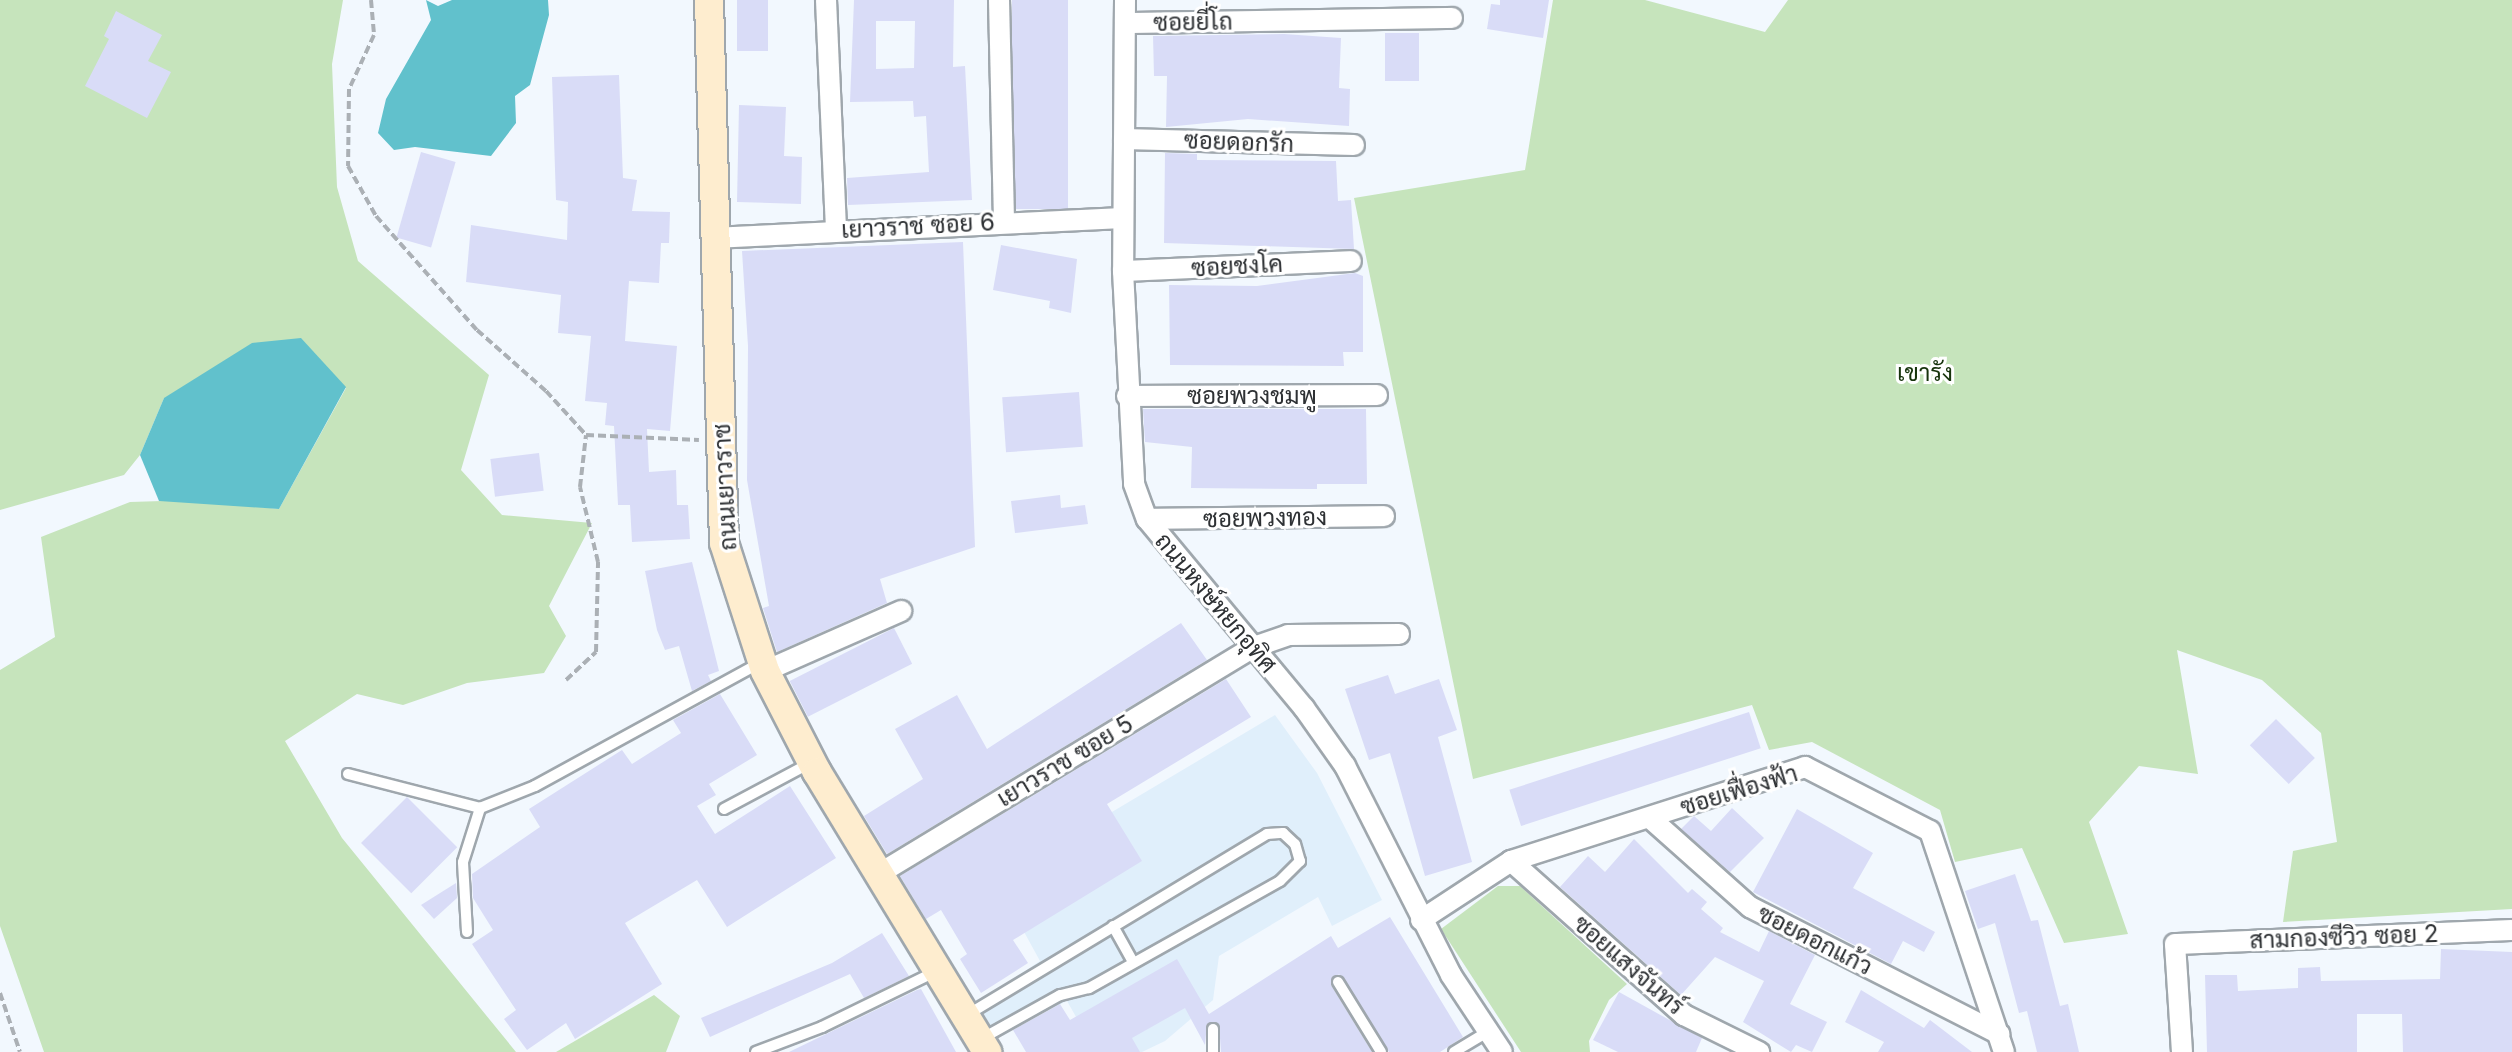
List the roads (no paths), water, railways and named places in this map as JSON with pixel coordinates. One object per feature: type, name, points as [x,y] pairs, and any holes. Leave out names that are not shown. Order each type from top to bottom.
[{"type":"main road","name":"ถนนเยาวราช","points":[[709,0],[713,238],[724,543],[764,666],[812,762],[877,875],[977,1036]]},
{"type":"street","points":[[826,0],[836,231]]},
{"type":"street","points":[[999,0],[1004,221]]},
{"type":"street","name":"ถนนหงษ์หยกอุทิศ","points":[[1125,0],[1123,271],[1127,396],[1134,484],[1147,519],[1254,647],[1345,766],[1421,920],[1502,1052]]},
{"type":"street","name":"ซอยยี่โถ","points":[[1125,23],[1452,18]]},
{"type":"street","name":"ซอยดอกรัก","points":[[1124,139],[1354,145]]},
{"type":"street","name":"เยาวราช ซอย 6","points":[[713,238],[1004,221],[1123,218]]},
{"type":"street","name":"ซอยชงโค","points":[[1123,271],[1351,261]]},
{"type":"street","name":"ซอยพวงชมพู","points":[[1127,396],[1377,395]]},
{"type":"street","name":"ซอยพวงทอง","points":[[1147,519],[1384,516]]},
{"type":"street","points":[[764,666],[901,611]]},
{"type":"street","name":"เยาวราช ซอย 5","points":[[877,875],[1254,647],[1288,635],[1399,634]]},
{"type":"street","name":"ซอยเฟื่องฟ้า","points":[[1421,920],[1511,861],[1805,767],[1930,831],[2001,1043]]},
{"type":"street","name":"ซอยดอกแก้ว","points":[[1650,818],[1750,907],[2001,1043]]},
{"type":"street","name":"ซอยแสงจันทร์","points":[[1511,861],[1684,1015],[1759,1052]]},
{"type":"street","name":"สามกองซีวิว ซอย 2","points":[[2182,1052],[2175,944],[2512,930]]},
{"type":"lane","points":[[348,774],[480,808],[535,786],[764,666]]},
{"type":"lane","points":[[724,809],[812,762]]},
{"type":"lane","points":[[467,932],[463,862],[480,808]]},
{"type":"lane","points":[[1283,833],[1295,844],[1300,861],[1294,872],[1133,962],[977,1036],[1113,926],[1267,834],[1283,833]]},
{"type":"lane","points":[[1113,926],[1133,962]]},
{"type":"lane","points":[[756,1052],[822,1027],[936,971]]},
{"type":"lane","points":[[1338,982],[1381,1052]]},
{"type":"lane","points":[[1213,1029],[1213,1052]]},
{"type":"lane","points":[[1454,1052],[1489,1031]]},
{"type":"water","points":[[426,0],[438,6],[452,0],[548,0],[549,15],[530,85],[515,96],[516,123],[491,156],[415,147],[394,150],[378,133],[386,99],[431,20]]},
{"type":"water","points":[[301,338],[346,387],[279,509],[159,501],[140,455],[164,398],[252,343]]},
{"type":"park label","name":"เขารัง","points":[[1925,373]]}]
